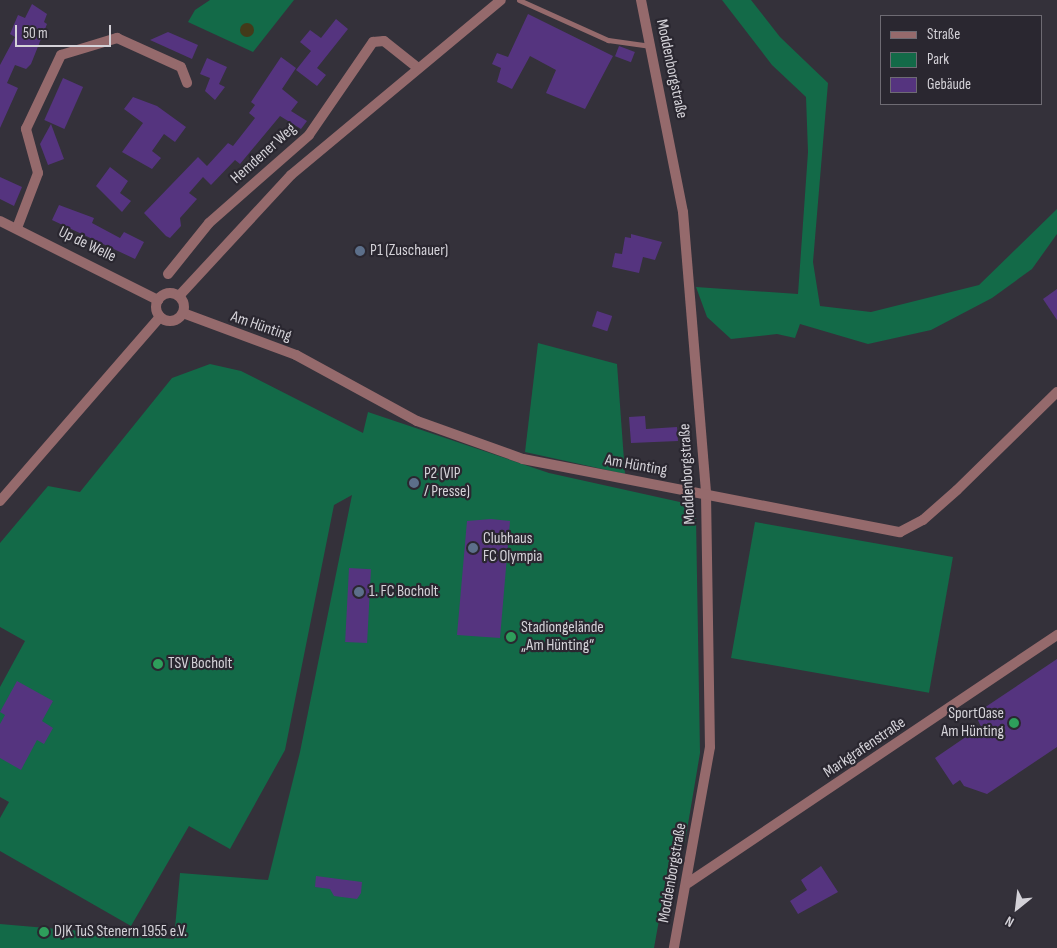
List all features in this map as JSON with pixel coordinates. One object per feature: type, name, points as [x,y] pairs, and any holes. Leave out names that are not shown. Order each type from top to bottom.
[{"type":"street","name":"Hemdener Weg","points":[[180,296],[291,174],[500,0]]},
{"type":"street","name":"Moddenborgstraße","points":[[641,0],[652,46],[684,212],[706,494],[710,747],[688,883],[674,948]]},
{"type":"street","points":[[17,228],[38,172],[25,139],[26,129],[61,55],[117,38],[181,67],[187,83]]},
{"type":"street","name":"Hemdener Weg","points":[[168,274],[209,223],[309,136],[374,42],[384,41],[418,68]]},
{"type":"street","name":"Up de Welle","points":[[0,221],[158,300]]},
{"type":"street","points":[[0,501],[160,317],[158,300],[168,293],[180,296],[183,313],[175,320],[160,317]]},
{"type":"street","name":"Am Hünting","points":[[183,313],[296,354],[396,412],[497,450],[551,466],[900,532],[923,520],[1057,392]]},
{"type":"street","name":"Markgrafenstraße","points":[[688,883],[1057,635]]},
{"type":"lane","points":[[519,0],[608,40],[652,46]]},
{"type":"green space","points":[[210,0],[294,0],[253,52],[188,22],[195,10]]},
{"type":"green space","points":[[722,0],[751,0],[780,37],[828,83],[813,262],[820,306],[871,312],[979,285],[1057,209],[1057,234],[1032,269],[992,298],[931,330],[868,344],[800,324],[795,338],[777,334],[731,339],[707,317],[696,287],[798,294],[808,152],[806,97],[772,65]]},
{"type":"green space","points":[[538,343],[617,364],[625,474],[525,452]]},
{"type":"green space","points":[[210,364],[241,371],[363,433],[368,412],[549,473],[689,504],[696,518],[700,753],[685,842],[671,853],[654,948],[0,948],[0,924],[174,939],[180,873],[268,880],[300,752],[352,495],[334,505],[285,750],[230,849],[189,826],[131,926],[0,851],[0,818],[9,802],[0,797],[0,687],[25,641],[0,627],[0,543],[48,486],[80,492],[172,378]]},
{"type":"green space","points":[[755,522],[953,557],[929,693],[731,658]]},
{"type":"sand","points":[[244,23],[250,23],[254,30],[250,37],[244,37],[240,33],[240,27]]},
{"type":"building","points":[[32,4],[47,14],[44,22],[47,24],[31,64],[26,69],[15,65],[7,83],[18,88],[0,128],[0,65],[15,37],[10,34],[18,15],[25,18]]},
{"type":"building","points":[[528,14],[613,56],[585,109],[546,93],[556,70],[530,56],[512,89],[497,82],[501,68],[492,64],[497,53],[508,57]]},
{"type":"building","points":[[336,19],[348,29],[317,68],[326,75],[317,86],[296,70],[311,51],[300,42],[310,30],[321,38]]},
{"type":"building","points":[[168,32],[198,45],[192,59],[150,40]]},
{"type":"building","points":[[619,46],[635,52],[631,62],[615,56]]},
{"type":"building","points":[[281,57],[296,68],[282,89],[298,102],[291,111],[307,121],[301,129],[280,116],[240,164],[235,160],[211,185],[203,177],[189,193],[197,199],[180,218],[181,226],[170,238],[166,236],[144,213],[198,157],[207,166],[228,143],[233,146],[255,118],[249,113],[255,105],[251,102]]},
{"type":"building","points":[[207,58],[227,67],[219,84],[225,87],[215,100],[205,91],[210,78],[200,74]]},
{"type":"building","points":[[63,78],[83,87],[64,129],[44,120]]},
{"type":"building","points":[[133,97],[157,106],[186,127],[175,142],[164,134],[152,151],[161,158],[152,169],[122,152],[143,123],[124,109]]},
{"type":"building","points":[[51,124],[64,159],[48,165],[40,144]]},
{"type":"building","points":[[110,167],[128,181],[120,193],[131,201],[122,212],[96,186]]},
{"type":"building","points":[[0,177],[22,187],[14,206],[0,199]]},
{"type":"building","points":[[59,205],[94,218],[92,223],[120,238],[124,232],[144,242],[135,259],[52,220]]},
{"type":"building","points":[[631,234],[662,242],[655,260],[643,257],[639,273],[612,267],[615,253],[622,254],[625,237],[631,238]]},
{"type":"building","points":[[1057,289],[1057,320],[1043,299]]},
{"type":"building","points":[[597,311],[612,316],[607,331],[592,326]]},
{"type":"building","points":[[645,416],[646,429],[677,427],[678,441],[631,443],[629,417]]},
{"type":"building","points":[[491,519],[510,521],[500,638],[457,635],[467,521]]},
{"type":"building","name":"1. FC Bocholt","points":[[349,568],[371,569],[367,643],[345,642]]},
{"type":"building","points":[[1057,659],[1057,747],[987,794],[964,786],[960,780],[953,785],[935,758],[973,732],[984,733],[975,714]]},
{"type":"building","points":[[17,681],[53,701],[42,721],[53,728],[44,744],[37,740],[21,770],[0,758],[0,724],[5,715],[0,712]]},
{"type":"building","points":[[821,866],[838,892],[798,914],[790,901],[807,890],[801,880]]},
{"type":"building","points":[[316,876],[362,882],[361,893],[357,899],[334,896],[330,889],[315,887]]},
{"type":"place","name":"P1 (Zuschauer)","points":[[360,251]]},
{"type":"place","name":"P2 (VIP / Presse)","points":[[414,483]]},
{"type":"place","name":"Clubhaus FC Olympia","points":[[473,548]]},
{"type":"place","name":"1. FC Bocholt","points":[[359,592]]},
{"type":"place","name":"Stadiongelände „Am Hünting“","points":[[511,637]]},
{"type":"place","name":"TSV Bocholt","points":[[158,664]]},
{"type":"place","name":"SportOase Am Hünting","points":[[1014,723]]},
{"type":"place","name":"DJK TuS Stenern 1955 e.V.","points":[[44,932]]}]
